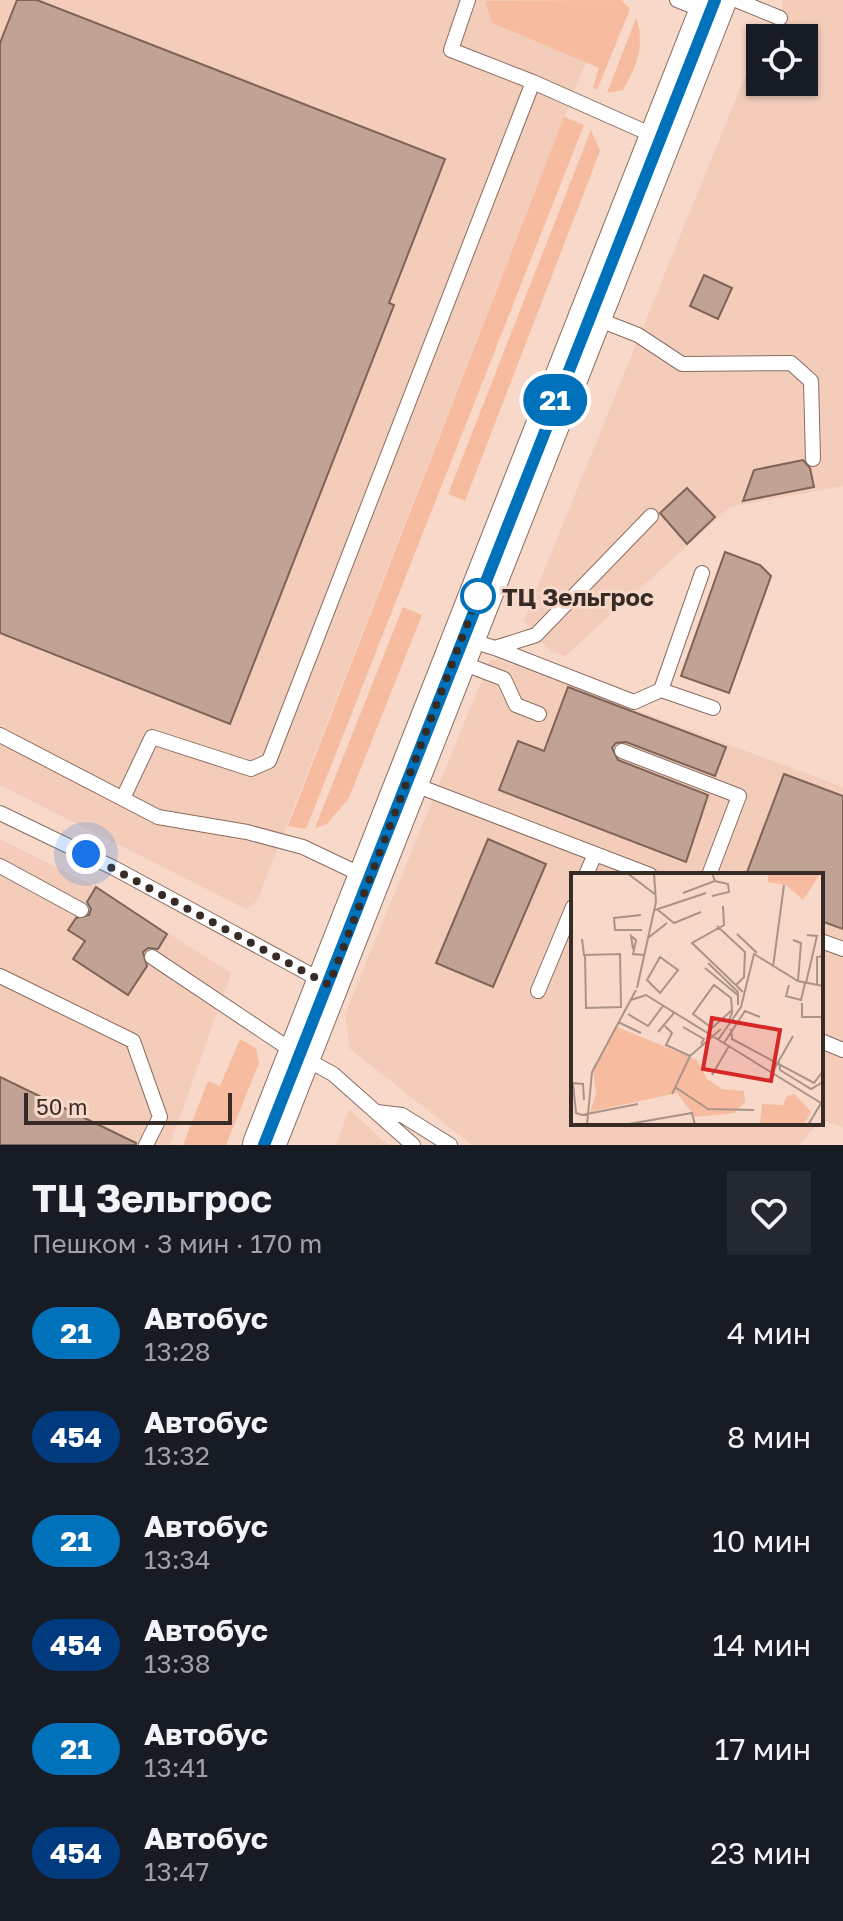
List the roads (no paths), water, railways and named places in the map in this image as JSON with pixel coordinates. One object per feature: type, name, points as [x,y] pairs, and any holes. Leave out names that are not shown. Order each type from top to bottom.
[{"type":"street","points":[[264,1145],[329,985],[406,781],[470,648],[588,316],[709,3]]},
{"type":"lane","points":[[468,0],[451,50],[533,82],[659,138]]},
{"type":"lane","points":[[709,3],[780,18]]},
{"type":"lane","points":[[123,798],[152,737],[251,769],[269,761],[533,82]]},
{"type":"lane","points":[[588,316],[638,335],[682,364],[791,363],[811,381],[813,459]]},
{"type":"lane","points":[[470,648],[536,635],[651,516]]},
{"type":"lane","points":[[661,690],[702,573]]},
{"type":"lane","points":[[470,648],[634,702],[661,690],[713,708]]},
{"type":"lane","points":[[470,648],[504,679],[516,705],[539,714]]},
{"type":"lane","points":[[0,735],[158,817],[247,832],[303,847],[370,879]]},
{"type":"lane","points":[[622,751],[739,796],[710,873]]},
{"type":"lane","points":[[406,781],[645,873]]},
{"type":"lane","points":[[0,813],[114,868],[329,985]]},
{"type":"lane","points":[[587,873],[595,854]]},
{"type":"lane","points":[[0,866],[81,910]]},
{"type":"lane","points":[[538,991],[571,912]]},
{"type":"lane","points":[[823,942],[843,949]]},
{"type":"lane","points":[[152,957],[300,1056],[333,1074],[413,1145]]},
{"type":"lane","points":[[0,976],[133,1041],[160,1117],[146,1145]]},
{"type":"lane","points":[[823,1042],[843,1050]]},
{"type":"lane","points":[[376,1111],[402,1115],[450,1145]]},
{"type":"place","name":"ТЦ Зельгрос","points":[[478,596]]}]
